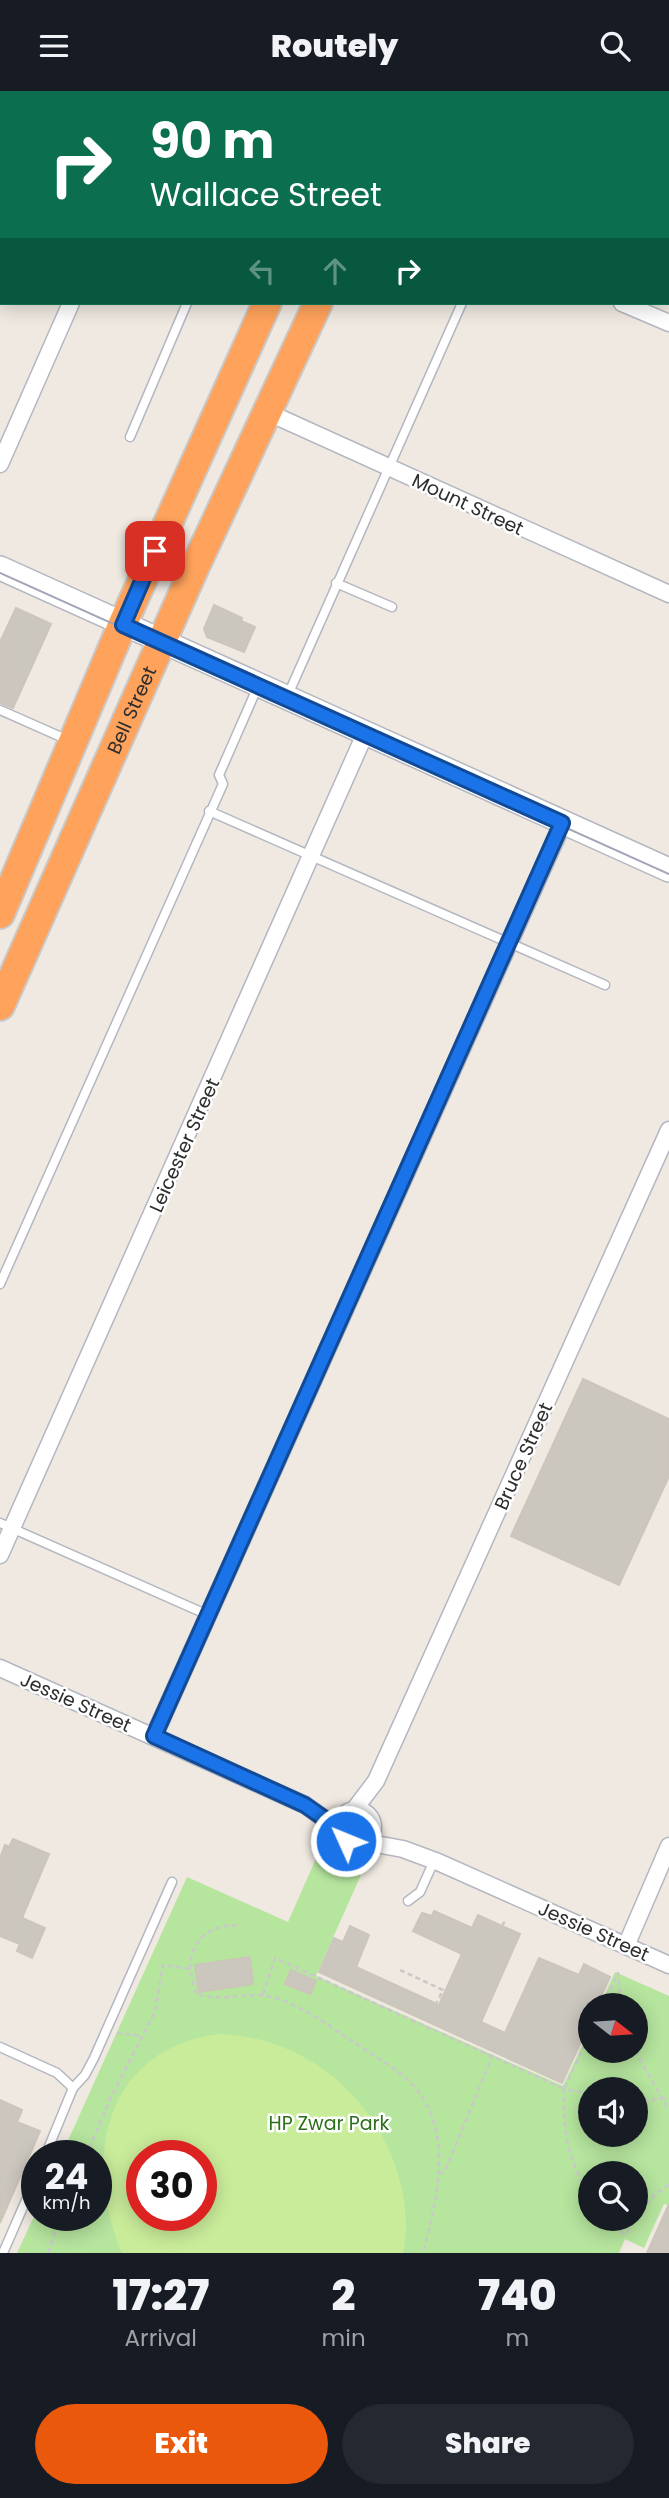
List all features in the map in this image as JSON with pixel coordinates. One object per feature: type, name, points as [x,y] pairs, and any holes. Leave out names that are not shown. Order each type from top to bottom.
[{"type":"highway","points":[[0,914],[123,625],[266,305]]},
{"type":"highway","name":"Bell Street","points":[[0,1006],[317,305]]},
{"type":"street","points":[[0,464],[70,305]]},
{"type":"street","points":[[627,305],[669,323]]},
{"type":"street","name":"Mount Street","points":[[267,412],[669,594]]},
{"type":"street","points":[[0,568],[258,687],[669,870]]},
{"type":"street","name":"Leicester Street","points":[[0,1555],[6,1526],[313,855],[365,734]]},
{"type":"street","points":[[154,1736],[562,823]]},
{"type":"street","name":"Bruce Street","points":[[351,1812],[376,1781],[669,1130]]},
{"type":"street","name":"Jessie Street","points":[[0,1668],[305,1805],[339,1829]]},
{"type":"street","name":"Bruce Street","points":[[372,1821],[376,1781]]},
{"type":"street","name":"Jessie Street","points":[[305,1805],[351,1812]]},
{"type":"street","points":[[351,1812],[363,1812],[372,1821],[372,1834],[365,1842],[350,1843],[344,1839],[339,1829],[341,1820],[351,1812]]},
{"type":"street","name":"Jessie Street","points":[[372,1821],[403,1849]]},
{"type":"street","name":"Jessie Street","points":[[365,1842],[403,1849],[434,1861],[669,1965]]},
{"type":"street","points":[[626,1946],[669,1846]]},
{"type":"lane","points":[[130,437],[186,305]]},
{"type":"lane","points":[[286,699],[336,583],[391,468],[460,305]]},
{"type":"lane","points":[[336,583],[392,607]]},
{"type":"lane","points":[[0,1283],[223,784],[219,775],[258,687]]},
{"type":"lane","points":[[0,710],[73,743]]},
{"type":"lane","points":[[209,811],[606,985]]},
{"type":"lane","points":[[6,1526],[208,1615]]},
{"type":"lane","points":[[408,1901],[420,1892],[434,1861]]},
{"type":"lane","points":[[52,2140],[73,2088],[85,2075],[172,1882]]},
{"type":"lane","points":[[0,2047],[63,2077],[73,2088]]},
{"type":"lane","points":[[3,2253],[21,2212]]},
{"type":"path","points":[[502,1926],[506,1919]]},
{"type":"path","points":[[240,1926],[218,1925],[199,1938],[190,1958],[195,1991],[201,1996],[263,1995],[314,2016],[394,2069],[412,2085],[428,2106],[436,2132],[439,2173],[423,2253]]},
{"type":"path","points":[[263,1995],[275,1958],[564,2089],[578,2092]]},
{"type":"path","points":[[93,2140],[155,2012],[163,1965],[190,1969]]},
{"type":"path","points":[[400,1970],[443,1990],[436,2004]]},
{"type":"path","points":[[608,1993],[618,1972],[620,1993]]},
{"type":"path","points":[[106,2030],[142,2036]]},
{"type":"path","points":[[439,2173],[444,2171],[494,2052]]},
{"type":"path","points":[[578,2059],[564,2089],[563,2130],[578,2177]]},
{"type":"path","points":[[642,2063],[669,2111]]},
{"type":"path","points":[[648,2101],[669,2098]]},
{"type":"path","points":[[648,2203],[669,2185]]},
{"type":"path","points":[[48,2253],[56,2231]]},
{"type":"green space","name":"HP Zwar Park","points":[[325,1838],[368,1859],[316,1976],[563,2086],[578,2054],[578,2063],[648,2063],[648,1993],[605,1993],[615,1972],[669,1996],[669,2205],[664,2204],[644,2248],[625,2239],[619,2253],[17,2253],[27,2231],[112,2231],[112,2140],[68,2140],[187,1877],[288,1922]]},
{"type":"green space","points":[[218,2034],[251,2038],[282,2047],[310,2061],[336,2080],[359,2102],[378,2128],[392,2157],[405,2205],[403,2253],[122,2253],[112,2224],[112,2140],[107,2140],[112,2115],[127,2086],[149,2062],[180,2044]]},
{"type":"building","points":[[214,605],[255,627],[244,652],[207,637],[204,629]]},
{"type":"building","points":[[16,608],[51,624],[13,708],[0,703],[0,642]]},
{"type":"building","points":[[583,1379],[669,1419],[669,1476],[619,1585],[511,1536]]},
{"type":"building","points":[[13,1839],[49,1854],[22,1918],[45,1928],[32,1958],[17,1951],[20,1944],[0,1936],[0,1858],[5,1845],[9,1847]]},
{"type":"building","points":[[434,1911],[472,1928],[478,1915],[520,1934],[481,2022],[505,2033],[539,1958],[579,1975],[584,1964],[610,1977],[603,1993],[578,1993],[578,2048],[562,2083],[319,1972],[334,1938],[343,1942],[350,1926],[369,1935],[356,1967],[439,2005],[462,1954],[413,1931],[422,1913],[432,1916]]},
{"type":"building","points":[[250,1957],[253,1984],[199,1992],[195,1965]]},
{"type":"building","points":[[291,1970],[316,1981],[310,1994],[285,1984]]},
{"type":"building","points":[[0,2100],[22,2110],[17,2122],[40,2131],[36,2140],[21,2140],[21,2175],[0,2223]]},
{"type":"building","points":[[669,2204],[669,2253],[647,2253]]},
{"type":"tram line","points":[[0,573],[669,874]]},
{"type":"route","points":[[155,551],[123,625],[562,823],[154,1736],[305,1805],[339,1829],[346,1841]]}]
